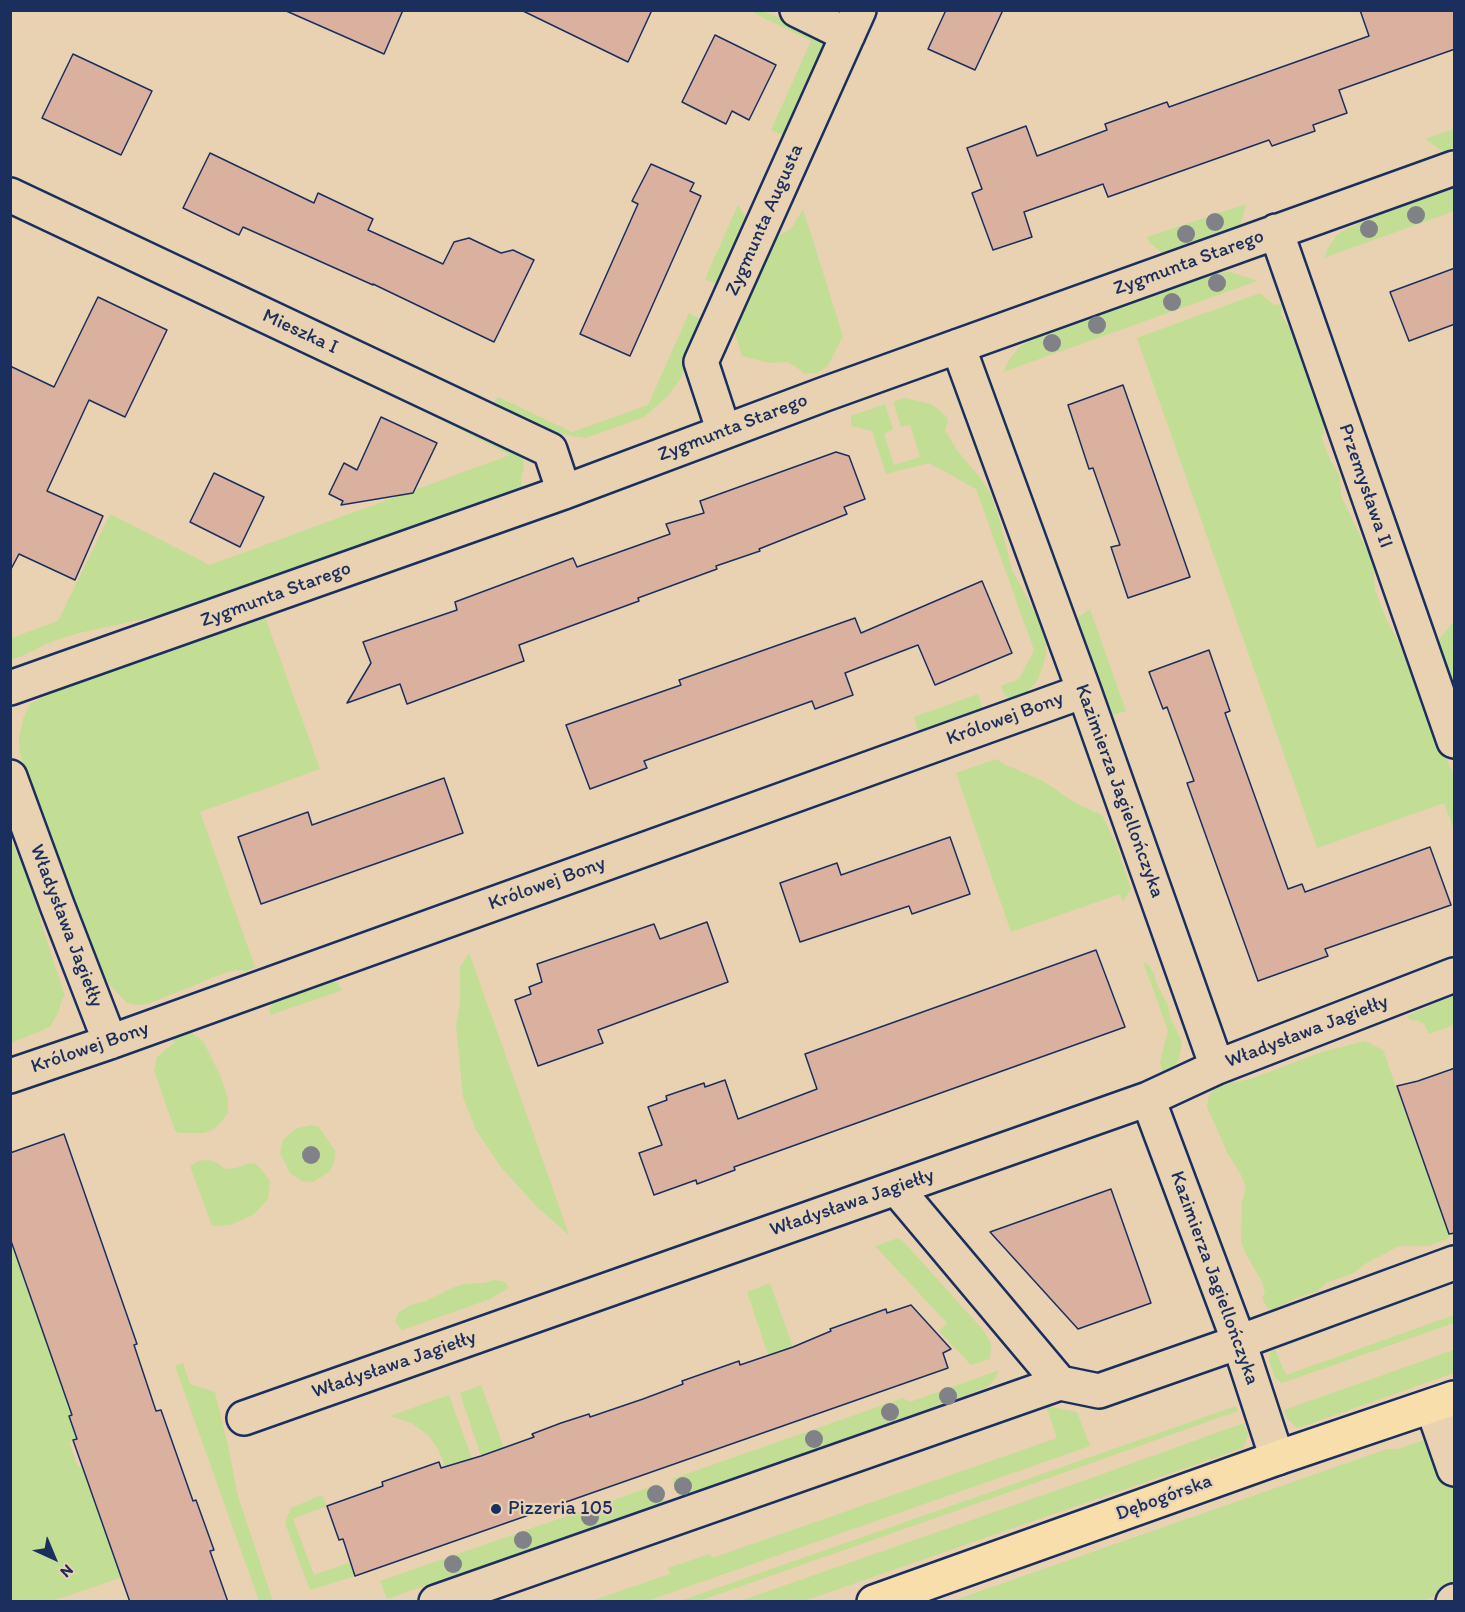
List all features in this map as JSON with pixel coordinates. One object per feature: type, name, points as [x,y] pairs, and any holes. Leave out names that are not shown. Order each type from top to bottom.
[{"type":"main road","name":"Dębogórska","points":[[874,1602],[1277,1458],[1443,1402]]},
{"type":"street","points":[[796,10],[853,23]]},
{"type":"street","name":"Zygmunta Augusta","points":[[724,432],[701,362],[853,23]]},
{"type":"street","name":"Zygmunta Starego","points":[[10,688],[564,492],[958,346],[1455,168]]},
{"type":"street","name":"Mieszka I","points":[[10,195],[550,450],[564,492]]},
{"type":"street","name":"Przemysława II","points":[[1276,231],[1455,741]]},
{"type":"street","name":"Kazimierza Jagiellończyka","points":[[958,346],[1084,691],[1217,1067]]},
{"type":"street","name":"Królowej Bony","points":[[10,1076],[1084,691]]},
{"type":"street","name":"Władysława Jagiełły","points":[[10,777],[110,1042]]},
{"type":"street","name":"Władysława Jagiełły","points":[[244,1418],[1148,1099],[1217,1067],[1455,975]]},
{"type":"street","name":"Kazimierza Jagiellończyka","points":[[1148,1099],[1239,1342],[1277,1458]]},
{"type":"street","points":[[896,1188],[1060,1383]]},
{"type":"street","points":[[436,1602],[1060,1383],[1099,1391],[1455,1263]]},
{"type":"street","points":[[1443,1402],[1455,1469]]},
{"type":"green space","points":[[750,11],[762,11],[814,31],[824,47],[823,59],[787,137],[771,130],[811,41]]},
{"type":"green space","points":[[1454,129],[1454,147],[1444,152],[1425,139]]},
{"type":"green space","points":[[1454,187],[1454,211],[1324,258],[1337,235],[1348,228]]},
{"type":"green space","points":[[1246,204],[1241,224],[1162,253],[1149,242],[1147,237]]},
{"type":"green space","points":[[738,205],[749,222],[721,286],[705,279]]},
{"type":"green space","points":[[803,209],[843,336],[827,367],[816,373],[804,374],[788,362],[770,363],[742,356],[733,327],[761,256],[777,236],[791,229]]},
{"type":"green space","points":[[1231,272],[1257,281],[1003,372],[1019,347],[1035,338],[1216,273]]},
{"type":"green space","points":[[1260,293],[1274,305],[1282,304],[1281,315],[1291,331],[1308,380],[1324,414],[1324,433],[1321,437],[1340,477],[1341,496],[1373,563],[1375,590],[1454,776],[1454,830],[1444,803],[1317,848],[1137,338]]},
{"type":"green space","points":[[689,313],[704,321],[681,378],[667,397],[644,417],[586,438],[556,433],[493,404],[498,397],[572,432],[648,405]]},
{"type":"green space","points":[[905,398],[931,404],[946,416],[948,421],[945,430],[956,449],[982,480],[991,495],[1012,570],[1036,615],[1046,643],[1046,655],[1036,683],[1025,694],[1013,701],[1005,695],[1001,686],[1019,679],[1034,650],[976,489],[929,463],[886,474],[872,431],[851,426],[851,416],[885,404],[893,429],[884,434],[894,465],[920,457],[910,425],[901,427],[893,402]]},
{"type":"green space","points":[[428,413],[493,438],[523,458],[522,488],[511,497],[198,607],[79,633],[53,641],[11,660],[11,638],[58,621],[110,514],[210,565],[510,455]]},
{"type":"green space","points":[[1090,609],[1126,711],[1103,718],[1074,631],[1077,618]]},
{"type":"green space","points":[[265,617],[320,769],[200,812],[255,967],[246,971],[236,970],[224,973],[148,1004],[127,1003],[107,982],[98,966],[68,895],[20,754],[19,738],[23,719],[30,704],[55,691]]},
{"type":"green space","points":[[1452,623],[1454,625],[1454,703],[1447,685],[1438,641]]},
{"type":"green space","points":[[978,694],[985,715],[922,737],[914,717]]},
{"type":"green space","points":[[996,759],[1043,781],[1077,804],[1102,815],[1116,844],[1131,889],[1123,902],[1120,894],[1011,932],[956,773]]},
{"type":"green space","points":[[10,839],[29,879],[65,996],[50,1027],[11,1043]]},
{"type":"green space","points":[[469,953],[569,1235],[537,1207],[501,1167],[476,1130],[463,1097],[456,1025],[460,1003],[460,967]]},
{"type":"green space","points":[[1143,962],[1148,964],[1154,974],[1182,1042],[1179,1059],[1173,1067],[1163,1073],[1160,1062],[1168,1030]]},
{"type":"green space","points":[[325,981],[336,982],[343,990],[270,1015],[270,1008],[277,997]]},
{"type":"green space","points":[[1454,996],[1454,1025],[1429,1034],[1424,1024],[1410,1020],[1407,1016],[1449,997]]},
{"type":"green space","points":[[190,1032],[203,1041],[221,1077],[228,1099],[228,1113],[214,1129],[204,1133],[178,1133],[175,1130],[154,1071],[157,1057],[174,1043],[173,1033]]},
{"type":"green space","points":[[1365,1041],[1383,1050],[1450,1238],[1429,1246],[1399,1246],[1365,1264],[1354,1273],[1326,1283],[1318,1291],[1271,1310],[1268,1309],[1262,1298],[1265,1292],[1262,1282],[1241,1242],[1242,1203],[1246,1186],[1227,1152],[1207,1107],[1209,1094],[1221,1085],[1250,1079],[1322,1052]]},
{"type":"green space","points":[[311,1125],[319,1127],[335,1151],[334,1164],[328,1173],[313,1182],[302,1181],[290,1173],[280,1153],[283,1140],[295,1129]]},
{"type":"green space","points":[[208,1160],[225,1169],[254,1163],[270,1181],[268,1199],[253,1215],[230,1225],[212,1226],[190,1166],[198,1161]]},
{"type":"green space","points":[[898,1238],[983,1330],[991,1344],[990,1359],[971,1365],[939,1331],[947,1323],[875,1246]]},
{"type":"green space","points":[[13,1247],[72,1415],[69,1416],[77,1439],[69,1442],[78,1467],[86,1465],[86,1479],[101,1521],[129,1575],[52,1601],[11,1602],[10,1248]]},
{"type":"green space","points":[[494,1280],[506,1282],[508,1288],[490,1299],[402,1330],[395,1322],[398,1313],[410,1305],[426,1301],[454,1287]]},
{"type":"green space","points":[[770,1283],[793,1347],[768,1355],[747,1292]]},
{"type":"green space","points":[[1454,1315],[1454,1323],[1282,1383],[1275,1378],[1269,1361],[1274,1347],[1286,1375]]},
{"type":"green space","points":[[1454,1350],[1454,1373],[1301,1427],[1297,1428],[1287,1419],[1284,1410]]},
{"type":"green space","points":[[183,1363],[190,1384],[215,1392],[237,1493],[273,1601],[259,1601],[175,1366]]},
{"type":"green space","points":[[999,1370],[987,1387],[975,1392],[679,1497],[672,1479],[903,1398],[910,1402]]},
{"type":"green space","points":[[481,1385],[504,1448],[481,1456],[460,1393]]},
{"type":"green space","points":[[449,1395],[472,1459],[446,1468],[438,1449],[428,1435],[411,1423],[390,1416]]},
{"type":"green space","points":[[1046,1406],[1077,1412],[1090,1446],[647,1601],[591,1601],[670,1574],[668,1568],[710,1554],[712,1558],[1057,1438]]},
{"type":"green space","points":[[1236,1406],[1238,1411],[699,1601],[680,1601]]},
{"type":"green space","points":[[1244,1423],[1248,1434],[1243,1448],[804,1601],[740,1601],[1066,1487]]},
{"type":"green space","points":[[1454,1430],[1454,1585],[1441,1594],[1422,1601],[949,1602],[1387,1449],[1398,1449]]},
{"type":"green space","points":[[659,1484],[665,1502],[387,1599],[380,1581]]},
{"type":"green space","points":[[322,1495],[327,1506],[293,1519],[314,1575],[351,1562],[355,1576],[310,1590],[285,1523],[291,1508]]},
{"type":"building","points":[[284,10],[403,10],[384,54]]},
{"type":"building","points":[[521,10],[652,10],[628,62]]},
{"type":"building","points":[[946,10],[1003,10],[975,70],[928,49]]},
{"type":"building","points":[[1360,10],[1455,10],[1455,49],[1339,90],[1347,113],[1313,125],[1315,131],[1272,146],[1269,140],[1108,197],[1103,184],[1024,212],[1032,237],[993,250],[972,193],[982,189],[967,148],[1026,126],[1037,156],[1107,130],[1105,124],[1167,102],[1169,107],[1369,36]]},
{"type":"building","points":[[715,35],[776,65],[749,120],[732,111],[726,124],[682,102]]},
{"type":"building","points":[[73,54],[152,91],[121,155],[42,118]]},
{"type":"building","points":[[210,153],[314,203],[318,193],[373,219],[368,230],[443,264],[454,242],[469,238],[501,253],[513,250],[534,260],[494,342],[373,284],[243,227],[239,235],[183,208]]},
{"type":"building","points":[[651,164],[694,183],[690,191],[701,196],[630,356],[580,334],[638,204],[632,201]]},
{"type":"building","points":[[1455,268],[1455,324],[1409,341],[1390,292]]},
{"type":"building","points":[[98,297],[167,330],[125,417],[89,400],[47,491],[103,516],[75,580],[19,554],[10,571],[10,366],[54,387]]},
{"type":"building","points":[[1123,385],[1190,577],[1128,598],[1111,547],[1120,545],[1093,468],[1089,469],[1068,405]]},
{"type":"building","points":[[381,417],[437,443],[413,493],[341,505],[343,501],[329,494],[344,463],[357,470]]},
{"type":"building","points":[[836,452],[849,456],[865,499],[844,507],[847,514],[759,549],[760,551],[716,566],[717,569],[638,598],[639,601],[519,645],[524,661],[407,704],[400,684],[347,703],[371,663],[363,642],[457,610],[455,602],[573,558],[577,567],[670,534],[666,524],[704,513],[700,501]]},
{"type":"building","points":[[214,473],[264,497],[240,547],[190,522]]},
{"type":"building","points":[[982,581],[1012,653],[935,685],[918,645],[845,673],[853,695],[815,709],[812,701],[644,761],[647,768],[590,789],[566,725],[681,685],[679,680],[855,618],[861,633]]},
{"type":"building","points":[[1209,650],[1230,711],[1225,713],[1288,889],[1302,884],[1305,892],[1430,847],[1451,905],[1325,949],[1328,956],[1258,981],[1187,783],[1194,781],[1167,707],[1163,709],[1149,672]]},
{"type":"building","points":[[444,778],[463,833],[261,904],[238,837],[308,812],[312,825]]},
{"type":"building","points":[[950,837],[970,894],[912,914],[909,906],[800,942],[780,883],[837,863],[841,875]]},
{"type":"building","points":[[707,922],[728,982],[598,1030],[603,1043],[538,1066],[515,1000],[531,994],[529,987],[542,982],[537,964],[654,924],[660,939]]},
{"type":"building","points":[[1096,950],[1125,1027],[734,1167],[735,1170],[697,1184],[696,1180],[654,1195],[639,1153],[662,1145],[648,1107],[667,1100],[666,1096],[704,1083],[705,1087],[725,1080],[738,1119],[817,1089],[805,1054]]},
{"type":"building","points":[[1455,1068],[1455,1233],[1449,1234],[1397,1086]]},
{"type":"building","points":[[64,1134],[137,1344],[134,1345],[156,1411],[161,1410],[193,1501],[196,1500],[214,1550],[210,1551],[228,1602],[130,1602],[73,1440],[77,1439],[69,1416],[72,1415],[10,1238],[10,1153]]},
{"type":"building","points":[[1111,1189],[1151,1303],[1078,1329],[990,1232]]},
{"type":"building","points":[[911,1305],[951,1349],[943,1353],[948,1368],[355,1576],[343,1539],[339,1540],[327,1506],[383,1486],[382,1482],[439,1462],[441,1468],[481,1456],[534,1437],[532,1434],[561,1423],[589,1414],[590,1417],[643,1399],[683,1384],[682,1381],[739,1361],[740,1365],[793,1347],[831,1331],[830,1329],[886,1309],[887,1313]]},
{"type":"place","name":"Pizzeria 105","points":[[496,1509]]}]
